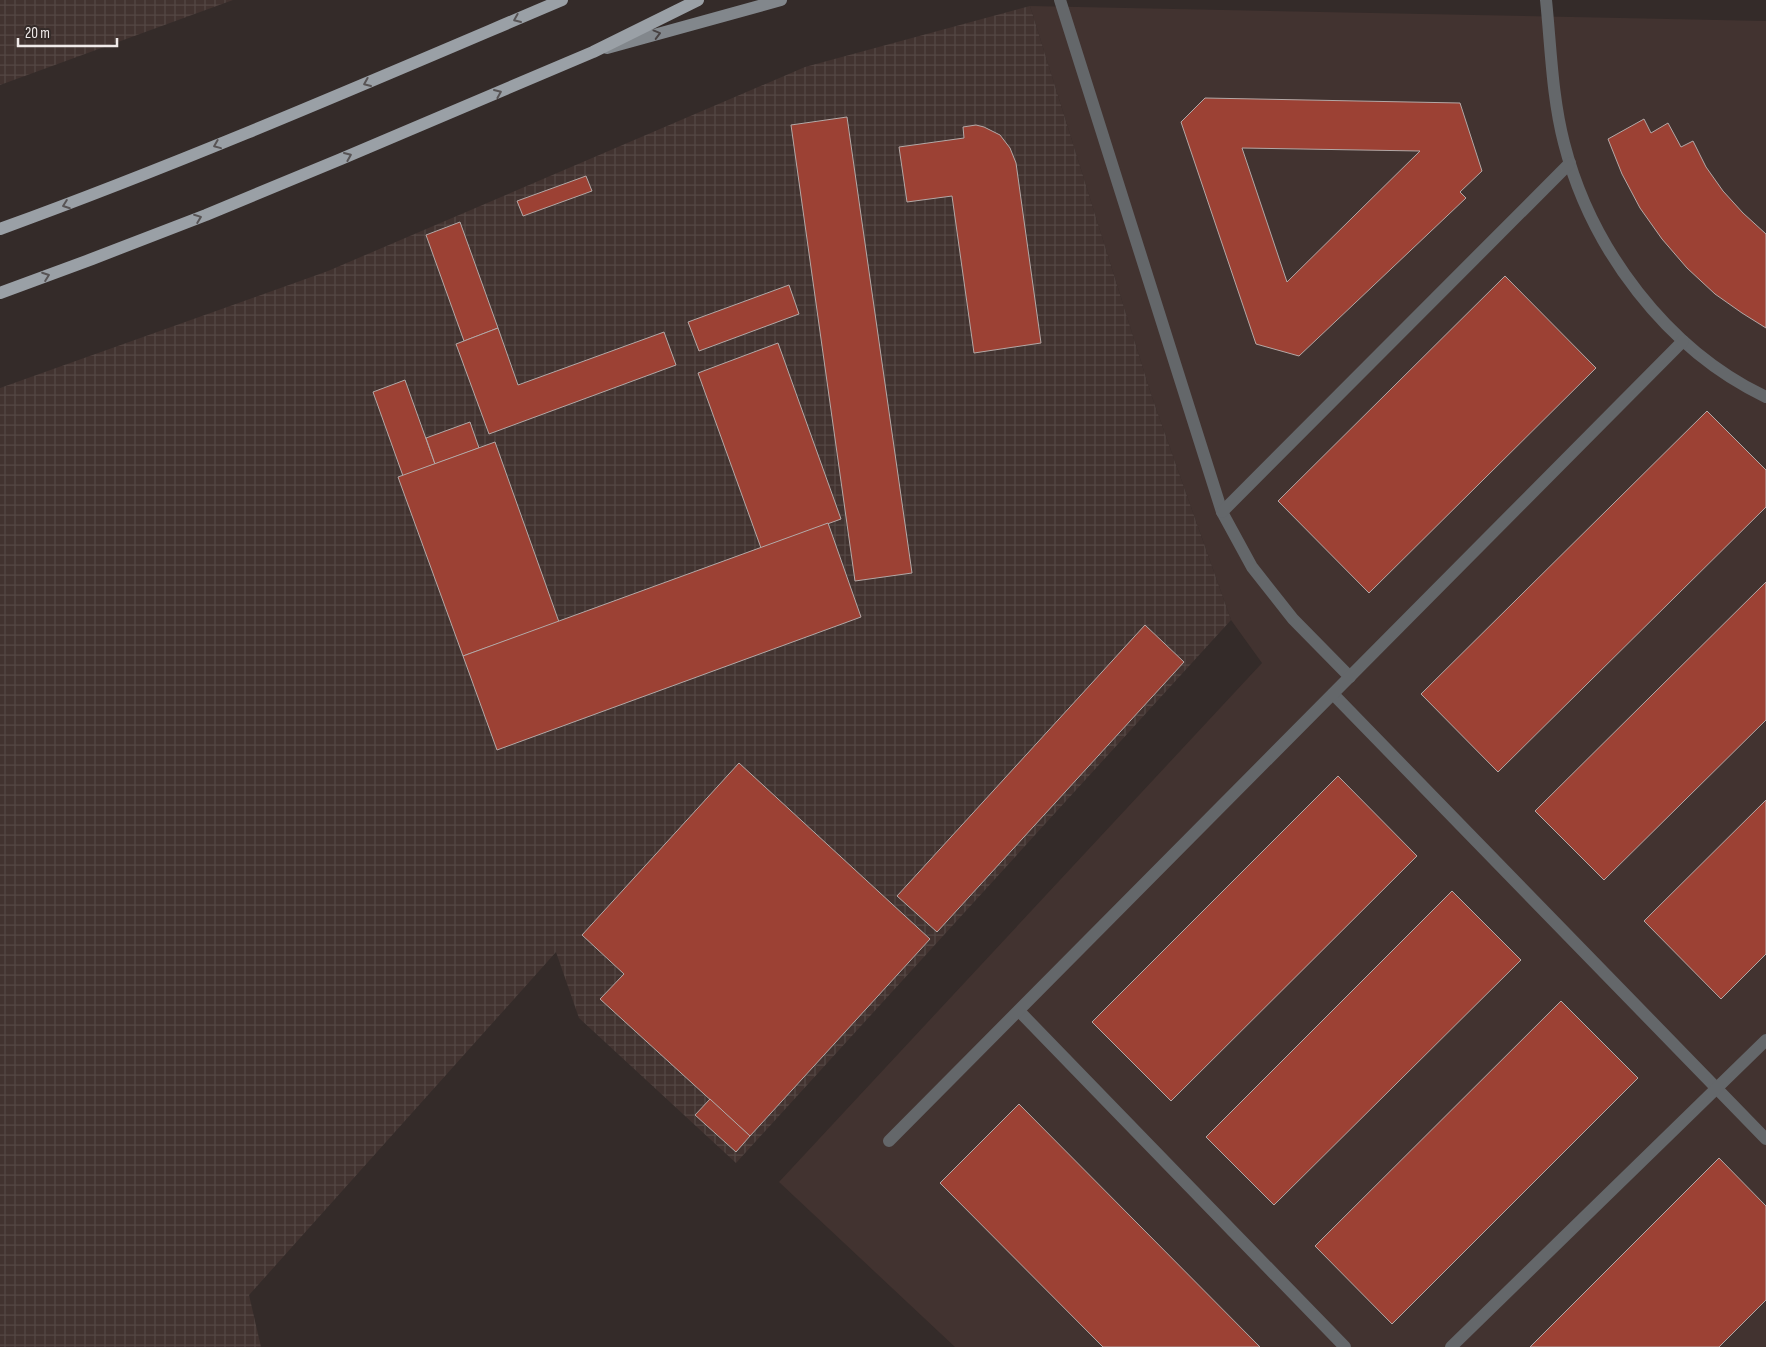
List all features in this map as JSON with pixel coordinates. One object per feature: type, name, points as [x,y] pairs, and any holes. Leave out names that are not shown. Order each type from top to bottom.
[{"type":"main road","points":[[0,229],[183,159],[318,104],[562,0]]},
{"type":"main road","points":[[0,293],[92,259],[341,160],[593,52],[698,0]]},
{"type":"main road","points":[[593,52],[781,0]]},
{"type":"lane","points":[[1060,0],[1222,512],[1252,567],[1293,619],[1350,677]]},
{"type":"lane","points":[[1546,0],[1554,96],[1564,143],[1578,188],[1597,231],[1622,271],[1651,309],[1683,341],[1719,369],[1766,397]]},
{"type":"lane","points":[[1222,512],[1570,163]]},
{"type":"lane","points":[[889,1142],[1683,341]]},
{"type":"lane","points":[[1333,694],[1766,1139]]},
{"type":"lane","points":[[1019,1011],[1345,1347]]},
{"type":"lane","points":[[1451,1347],[1766,1040]]},
{"type":"shaded area","points":[[0,0],[233,0],[0,85]]},
{"type":"shaded area","points":[[1030,6],[1766,21],[1766,1347],[955,1347],[779,1182],[1262,663],[1231,620],[1152,397]]},
{"type":"shaded area","points":[[1030,6],[1152,397],[1231,620],[736,1163],[579,1018],[556,952],[249,1295],[261,1347],[0,1347],[0,388],[328,271],[805,67]]},
{"type":"building","points":[[1205,98],[1460,103],[1482,171],[1460,192],[1466,198],[1299,356],[1256,344],[1181,122]],"holes":[[[1242,148],[1420,151],[1287,282]]]},
{"type":"building","points":[[847,117],[912,573],[855,581],[791,125]]},
{"type":"building","points":[[1644,119],[1651,133],[1668,123],[1681,147],[1693,141],[1706,167],[1723,191],[1766,234],[1766,328],[1715,294],[1687,268],[1662,239],[1640,208],[1622,174],[1608,139]]},
{"type":"building","points":[[976,125],[1000,135],[1010,148],[1016,163],[1041,343],[974,353],[952,196],[907,202],[899,147],[964,138],[963,127]]},
{"type":"building","points":[[586,176],[592,191],[523,216],[517,201]]},
{"type":"building","points":[[460,222],[498,328],[464,341],[426,235]]},
{"type":"building","points":[[1505,276],[1596,368],[1369,593],[1278,501]]},
{"type":"building","points":[[789,285],[799,314],[699,351],[688,322]]},
{"type":"building","points":[[498,328],[518,385],[664,332],[676,365],[489,434],[456,344]]},
{"type":"building","points":[[778,343],[841,519],[761,548],[698,373]]},
{"type":"building","points":[[405,380],[435,464],[403,476],[373,392]]},
{"type":"building","points":[[1707,411],[1766,470],[1766,507],[1498,772],[1421,694]]},
{"type":"building","points":[[470,422],[479,448],[435,464],[426,438]]},
{"type":"building","points":[[495,442],[559,622],[463,656],[398,477]]},
{"type":"building","points":[[828,523],[861,617],[497,750],[463,656]]},
{"type":"building","points":[[1766,582],[1766,720],[1604,880],[1535,811]]},
{"type":"building","points":[[1145,625],[1184,662],[937,932],[897,896]]},
{"type":"building","points":[[739,763],[930,939],[750,1136],[600,999],[624,974],[582,935]]},
{"type":"building","points":[[1338,776],[1417,856],[1171,1101],[1092,1022]]},
{"type":"building","points":[[1766,800],[1766,954],[1721,999],[1644,921]]},
{"type":"building","points":[[1452,891],[1521,960],[1274,1205],[1206,1137]]},
{"type":"building","points":[[1561,1001],[1638,1078],[1392,1324],[1315,1246]]},
{"type":"building","points":[[710,1099],[750,1136],[736,1152],[695,1115]]},
{"type":"building","points":[[1019,1104],[1260,1347],[1103,1347],[940,1183]]},
{"type":"building","points":[[1719,1158],[1766,1206],[1766,1300],[1719,1347],[1530,1347]]}]
